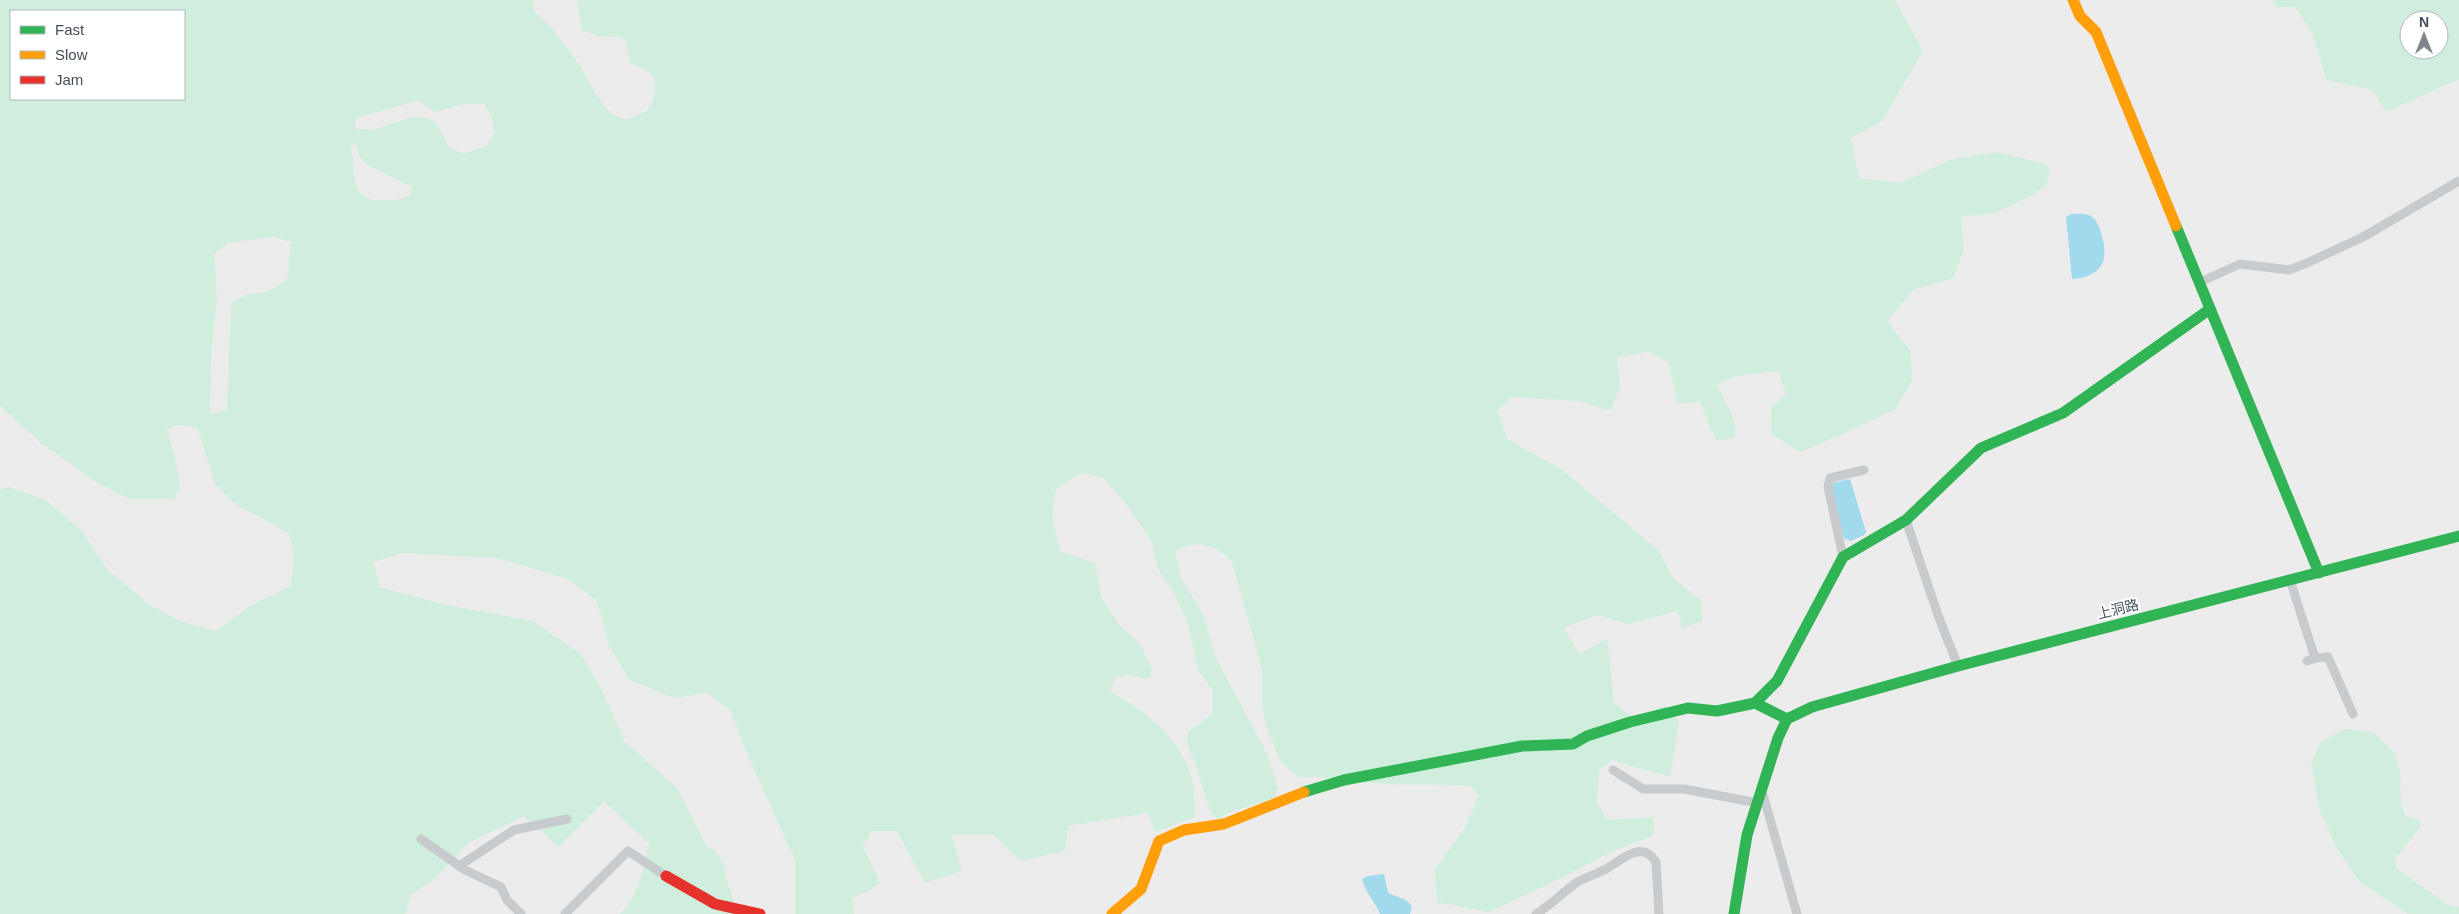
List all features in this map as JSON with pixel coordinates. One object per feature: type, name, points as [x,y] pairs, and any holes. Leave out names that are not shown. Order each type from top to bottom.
[{"type":"street","points":[[2073,0],[2080,16],[2096,32],[2318,573]]},
{"type":"street","points":[[2200,282],[2240,264],[2289,270],[2307,263],[2363,238],[2459,180]]},
{"type":"street","points":[[1112,914],[1141,889],[1159,840],[1184,830],[1224,824],[1292,796],[1344,780],[1522,746],[1573,744],[1587,736],[1630,722],[1688,708],[1717,711],[1755,702],[1777,681],[1843,557],[1906,520],[1981,448],[2063,413],[2210,309]]},
{"type":"street","points":[[1843,557],[1828,488],[1830,478],[1864,470]]},
{"type":"street","points":[[1906,520],[1939,618],[1958,666]]},
{"type":"street","name":"上洞路","points":[[1787,719],[1812,707],[1958,666],[2459,536]]},
{"type":"street","points":[[2290,580],[2311,660],[2328,657],[2353,714]]},
{"type":"street","points":[[1734,914],[1747,835],[1778,738],[1787,719],[1755,702]]},
{"type":"street","points":[[1613,770],[1643,789],[1684,789],[1758,803]]},
{"type":"street","points":[[1762,790],[1797,914]]},
{"type":"street","points":[[459,866],[514,830],[567,819]]},
{"type":"street","points":[[421,839],[459,866],[501,887],[506,900],[521,914]]},
{"type":"street","points":[[565,914],[628,851],[666,876],[715,904],[760,914]]},
{"type":"street","points":[[1536,914],[1582,879],[1603,871],[1627,854],[1645,851],[1656,862],[1659,914]]},
{"type":"green space","points":[[0,0],[532,0],[534,11],[552,28],[578,63],[599,99],[613,115],[627,120],[647,111],[655,95],[655,80],[650,73],[630,62],[626,43],[621,37],[597,36],[582,30],[577,0],[1895,0],[1923,51],[1882,121],[1851,138],[1859,178],[1901,183],[1950,160],[1997,152],[2045,164],[2050,171],[2047,184],[2036,193],[1995,213],[1961,217],[1964,249],[1953,278],[1913,290],[1887,321],[1910,350],[1912,381],[1895,409],[1841,435],[1800,452],[1772,434],[1771,409],[1786,394],[1778,371],[1736,376],[1717,385],[1735,421],[1735,438],[1716,441],[1700,402],[1678,404],[1668,362],[1648,352],[1617,357],[1620,388],[1609,411],[1580,401],[1511,397],[1497,411],[1507,439],[1561,469],[1657,549],[1674,579],[1701,600],[1702,621],[1683,628],[1677,611],[1629,624],[1597,615],[1564,628],[1579,654],[1607,639],[1614,702],[1632,717],[1666,706],[1679,722],[1670,777],[1612,760],[1599,770],[1597,802],[1607,820],[1654,817],[1654,835],[1611,852],[1489,912],[1437,902],[1435,869],[1465,828],[1479,795],[1470,786],[1382,784],[1298,777],[1281,762],[1265,724],[1262,700],[1262,669],[1232,562],[1213,547],[1198,544],[1182,547],[1175,551],[1181,578],[1202,613],[1217,660],[1267,754],[1278,788],[1274,798],[1231,812],[1217,819],[1210,811],[1195,762],[1187,745],[1188,732],[1213,714],[1213,692],[1198,669],[1187,620],[1174,593],[1158,569],[1152,542],[1127,505],[1104,478],[1082,473],[1056,489],[1052,516],[1060,551],[1095,563],[1101,597],[1120,626],[1140,644],[1152,669],[1148,679],[1129,675],[1116,677],[1110,691],[1147,716],[1169,737],[1178,749],[1191,775],[1195,817],[1155,832],[1148,813],[1068,826],[1065,851],[1020,861],[994,835],[951,834],[962,871],[925,883],[897,831],[871,831],[863,847],[880,884],[852,899],[854,914],[795,914],[795,860],[750,760],[730,710],[707,693],[674,698],[630,680],[609,646],[597,601],[568,579],[497,558],[404,553],[373,562],[380,587],[446,605],[533,621],[581,654],[605,696],[624,741],[677,788],[707,847],[715,850],[723,864],[739,914],[620,914],[637,890],[649,844],[604,801],[559,847],[524,816],[468,843],[433,880],[411,895],[405,914],[0,914],[0,490],[9,487],[47,501],[81,530],[107,569],[148,604],[180,621],[215,631],[252,605],[291,586],[294,557],[289,533],[235,504],[215,484],[197,427],[179,425],[167,429],[178,472],[180,489],[173,499],[129,499],[96,482],[41,443],[0,406]],"holes":[[[418,101],[434,112],[464,104],[484,104],[492,116],[495,133],[486,146],[463,154],[449,147],[436,123],[428,118],[408,118],[373,130],[355,129],[355,120],[362,116]],[[354,143],[357,146],[359,157],[368,165],[412,187],[410,196],[384,201],[368,198],[361,193],[356,186],[354,176],[350,146]],[[274,237],[291,242],[287,280],[267,292],[245,295],[231,303],[227,410],[210,414],[211,355],[217,300],[214,254],[228,243]]]},
{"type":"green space","points":[[2273,0],[2459,0],[2459,79],[2386,112],[2373,90],[2327,80],[2312,32],[2295,7],[2277,7]]},
{"type":"green space","points":[[2345,729],[2375,733],[2394,752],[2400,770],[2401,805],[2405,815],[2419,820],[2421,826],[2395,859],[2396,868],[2448,905],[2459,907],[2459,914],[2408,914],[2359,881],[2337,848],[2320,811],[2311,762],[2321,742]]},
{"type":"water","points":[[2071,214],[2086,214],[2095,219],[2104,243],[2104,259],[2097,271],[2082,278],[2072,279],[2066,217]]},
{"type":"water","points":[[1850,479],[1866,532],[1864,535],[1851,541],[1844,538],[1831,488],[1833,483]]},
{"type":"water","points":[[1384,874],[1388,893],[1406,900],[1412,906],[1410,914],[1380,914],[1362,879],[1368,876]]},
{"type":"traffic: fast","points":[[2176,226],[2319,573]]},
{"type":"traffic: fast","points":[[1755,703],[1777,681],[1843,557],[1906,520],[1981,448],[2063,413],[2210,309]]},
{"type":"traffic: fast","points":[[1787,719],[1812,707],[1958,666],[2459,536]]},
{"type":"traffic: fast","points":[[1304,792],[1344,780],[1522,746],[1573,744],[1587,736],[1630,722],[1688,708],[1717,711],[1755,703],[1787,719]]},
{"type":"traffic: fast","points":[[1734,914],[1747,835],[1778,738],[1787,719]]},
{"type":"traffic: slow","points":[[2073,0],[2080,16],[2096,32],[2176,226]]},
{"type":"traffic: slow","points":[[1112,914],[1141,889],[1159,841],[1184,830],[1224,824],[1304,792]]},
{"type":"traffic: jam","points":[[666,876],[715,904],[760,914]]}]
